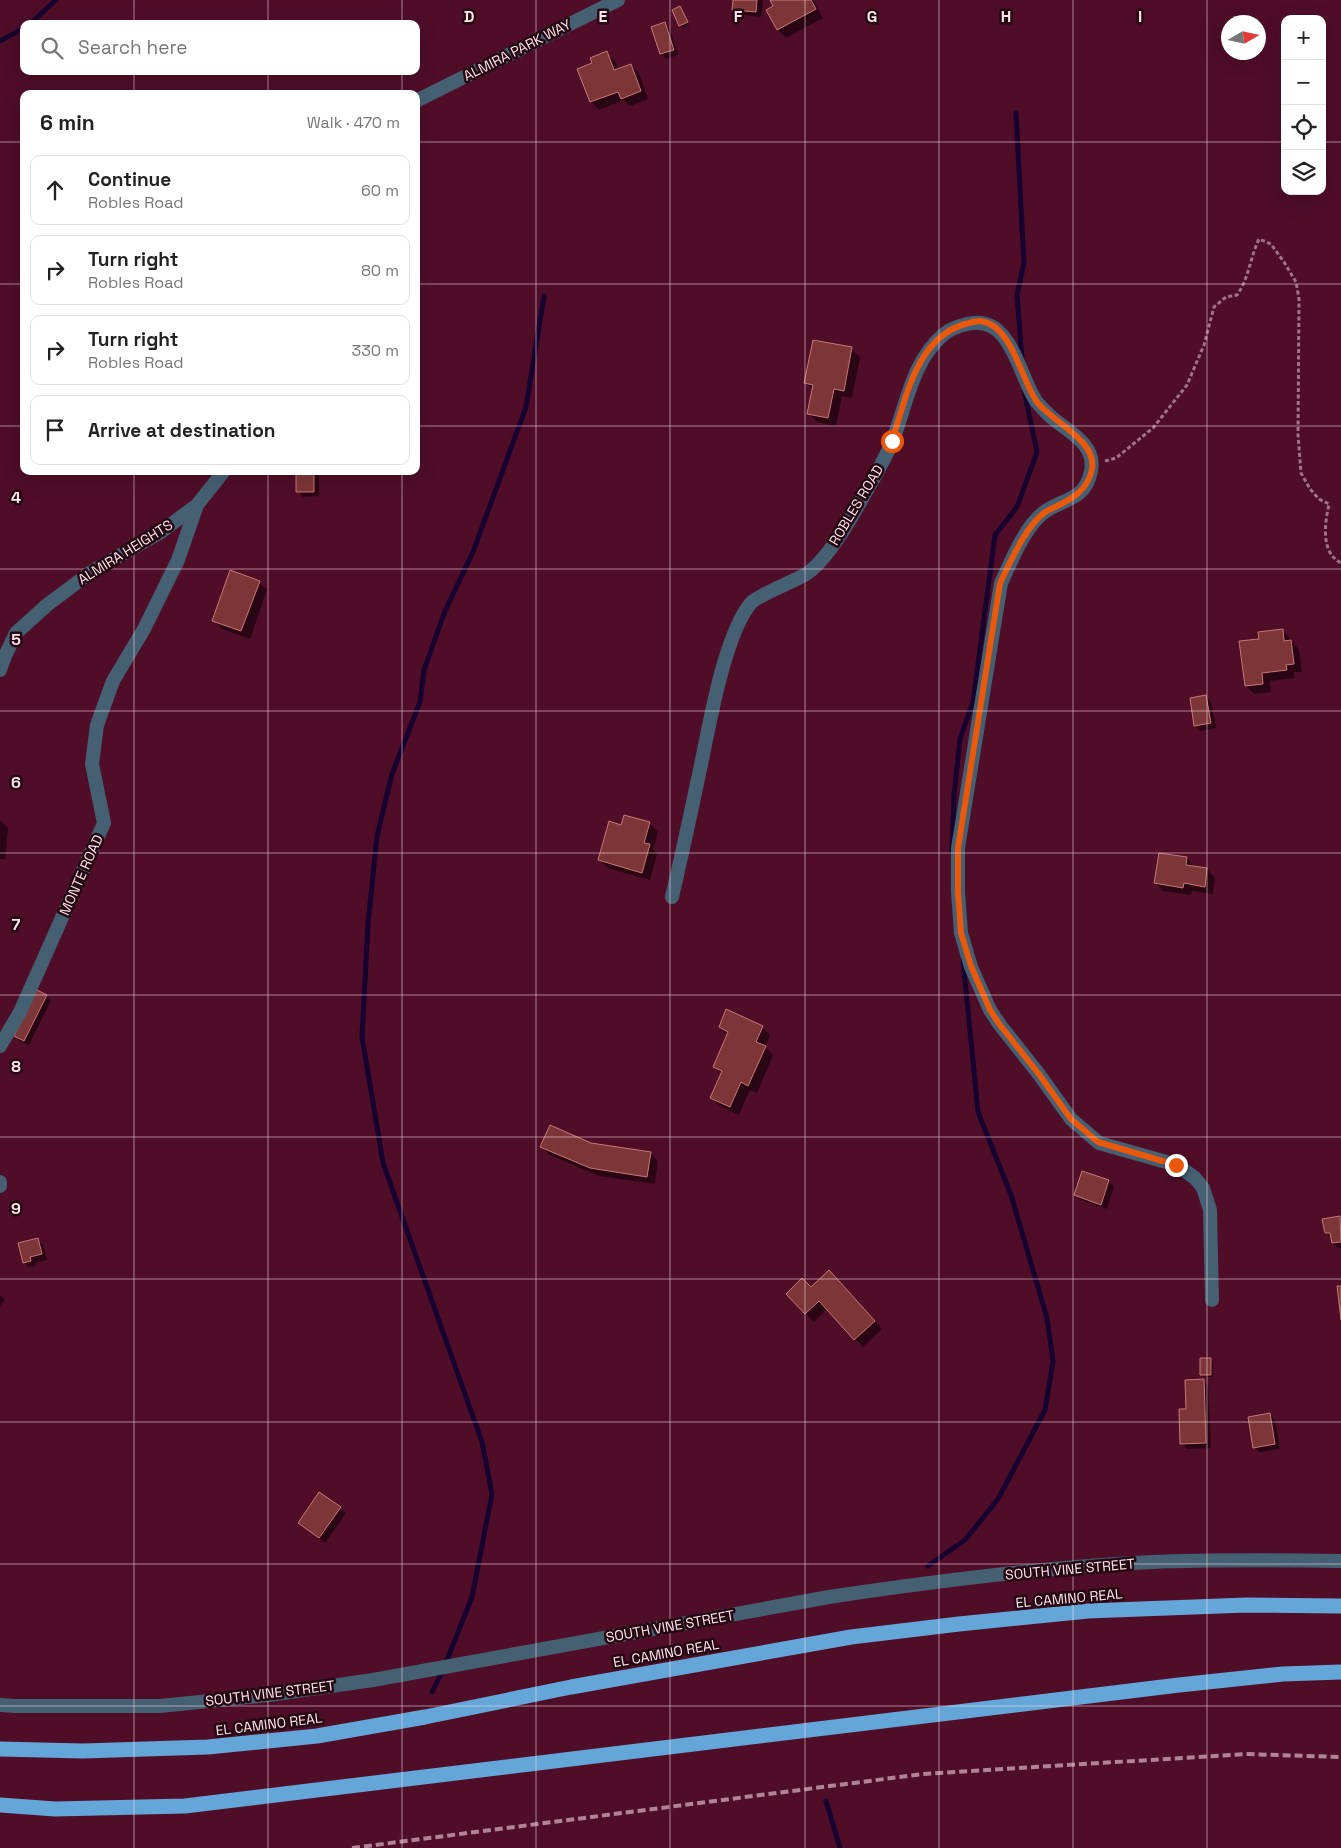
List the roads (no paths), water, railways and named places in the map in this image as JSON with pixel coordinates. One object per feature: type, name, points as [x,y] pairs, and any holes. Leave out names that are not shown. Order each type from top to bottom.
[{"type":"highway","name":"EL CAMINO REAL","points":[[0,1749],[83,1751],[208,1747],[317,1736],[425,1717],[571,1687],[851,1637],[959,1624],[1088,1611],[1246,1605],[1341,1606]]},
{"type":"highway","points":[[0,1805],[55,1809],[185,1806],[798,1730],[1283,1674],[1341,1672]]},
{"type":"highway","points":[[1283,1674],[1341,1680]]},
{"type":"street","name":"ALMIRA PARK WAY","points":[[420,98],[618,0]]},
{"type":"street","name":"ROBLES ROAD","points":[[672,897],[714,705],[731,643],[743,616],[753,602],[808,573],[827,554],[864,496],[892,441],[910,384],[926,353],[945,333],[956,327],[980,321],[992,325],[1003,336],[1014,353],[1036,401],[1050,416],[1086,446],[1092,464],[1089,481],[1078,495],[1044,512],[1035,523],[1017,548],[1000,583],[958,848],[958,892],[961,933],[971,966],[990,1010],[1071,1119],[1098,1142],[1176,1165],[1195,1178],[1203,1188],[1210,1210],[1212,1300]]},
{"type":"street","points":[[197,505],[221,475]]},
{"type":"street","name":"ALMIRA HEIGHTS","points":[[0,670],[4,656],[16,633],[47,605],[91,572],[161,532],[197,505]]},
{"type":"street","name":"MONTE ROAD","points":[[0,1046],[20,1012],[104,823],[92,764],[97,725],[113,681],[144,629],[178,560],[197,505]]},
{"type":"street","name":"SOUTH VINE STREET","points":[[0,1705],[160,1706],[269,1695],[373,1680],[723,1616],[890,1588],[1028,1571],[1152,1562],[1245,1559],[1341,1561]]},
{"type":"waterway","points":[[34,20],[56,0]]},
{"type":"waterway","points":[[0,41],[20,30]]},
{"type":"waterway","points":[[1016,113],[1024,263],[1017,295],[1022,359]]},
{"type":"waterway","points":[[432,1692],[443,1670],[472,1597],[492,1494],[482,1442],[383,1163],[362,1037],[368,924],[377,836],[392,774],[420,702],[424,670],[445,611],[473,552],[526,407],[544,296]]},
{"type":"waterway","points":[[952,852],[954,795],[960,739],[973,702],[995,535],[1017,507],[1037,452],[1024,390]]},
{"type":"waterway","points":[[928,1566],[965,1540],[998,1499],[1045,1410],[1053,1361],[1047,1318],[1011,1195],[978,1112],[963,960]]},
{"type":"waterway","points":[[826,1801],[840,1848]]},
{"type":"railway","points":[[352,1848],[923,1774],[1246,1754],[1341,1757]]}]
